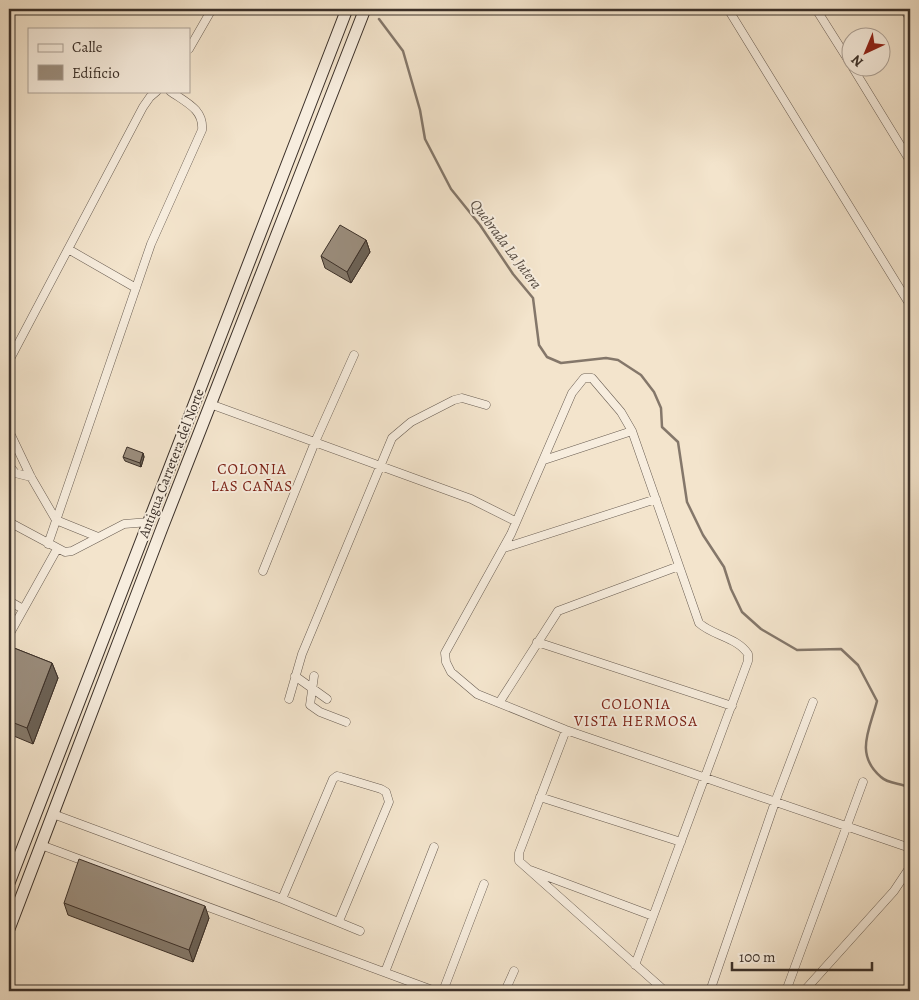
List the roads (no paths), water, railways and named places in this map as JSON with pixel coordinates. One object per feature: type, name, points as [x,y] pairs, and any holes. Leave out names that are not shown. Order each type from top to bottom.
[{"type":"main road","name":"Antigua Carretera del Norte","points":[[9,883],[347,9]]},
{"type":"main road","name":"Antigua Carretera del Norte","points":[[9,929],[364,9]]},
{"type":"street","points":[[190,47],[212,9]]},
{"type":"street","points":[[728,9],[910,305]]},
{"type":"street","points":[[816,9],[842,51]]},
{"type":"street","points":[[904,9],[910,19]]},
{"type":"street","points":[[859,78],[910,161]]},
{"type":"street","points":[[9,361],[144,107],[156,92]]},
{"type":"street","points":[[48,544],[150,244],[202,130],[203,119],[200,113],[171,92]]},
{"type":"street","points":[[68,249],[136,288]]},
{"type":"street","points":[[263,571],[315,442],[354,355]]},
{"type":"street","points":[[635,965],[653,916],[681,842],[705,778],[732,706],[748,661],[748,654],[739,644],[704,628],[698,623],[632,431],[621,412],[592,378],[584,378],[579,381],[572,393],[504,548],[446,653],[446,662],[451,672],[462,683],[478,694],[566,730],[705,778],[775,802],[847,826],[910,848]]},
{"type":"street","points":[[288,698],[302,654],[392,438],[411,422],[462,398],[486,405]]},
{"type":"street","points":[[210,404],[471,499],[515,522]]},
{"type":"street","points":[[9,431],[31,477],[56,520],[98,537]]},
{"type":"street","points":[[544,460],[632,431]]},
{"type":"street","points":[[9,465],[20,475],[31,477]]},
{"type":"street","points":[[504,548],[656,499]]},
{"type":"street","points":[[9,522],[57,549],[72,552],[98,537],[131,522],[148,522]]},
{"type":"street","points":[[9,635],[57,549]]},
{"type":"street","points":[[499,703],[558,611],[679,566]]},
{"type":"street","points":[[9,601],[23,609]]},
{"type":"street","points":[[537,642],[732,706]]},
{"type":"street","points":[[295,676],[327,700]]},
{"type":"street","points":[[314,676],[310,705],[320,712],[346,722]]},
{"type":"street","points":[[710,991],[775,802],[813,702]]},
{"type":"street","points":[[566,730],[519,853],[519,861],[665,991]]},
{"type":"street","points":[[282,899],[333,779],[337,776],[381,790],[386,792],[389,802],[339,921]]},
{"type":"street","points":[[786,991],[863,782]]},
{"type":"street","points":[[540,797],[681,842]]},
{"type":"street","points":[[53,814],[282,899],[360,931]]},
{"type":"street","points":[[41,845],[436,991]]},
{"type":"street","points":[[385,972],[434,847]]},
{"type":"street","points":[[804,991],[894,891],[910,867]]},
{"type":"street","points":[[525,868],[653,916]]},
{"type":"street","points":[[443,991],[484,884]]},
{"type":"street","points":[[505,991],[514,971]]},
{"type":"waterway","name":"Quebrada La Jutera","points":[[379,19],[403,51],[420,110],[425,139],[451,189],[480,225],[513,274],[533,298],[539,345],[547,357],[561,363],[606,358],[618,360],[641,375],[654,392],[661,408],[662,427],[678,442],[687,502],[703,535],[724,567],[731,589],[742,612],[761,629],[797,650],[841,649],[858,665],[877,701],[866,741],[868,759],[881,777],[910,788]]},
{"type":"district","name":"COLONIA LAS CAÑAS","points":[[252,478]]},
{"type":"district","name":"COLONIA VISTA HERMOSA","points":[[636,712]]}]
